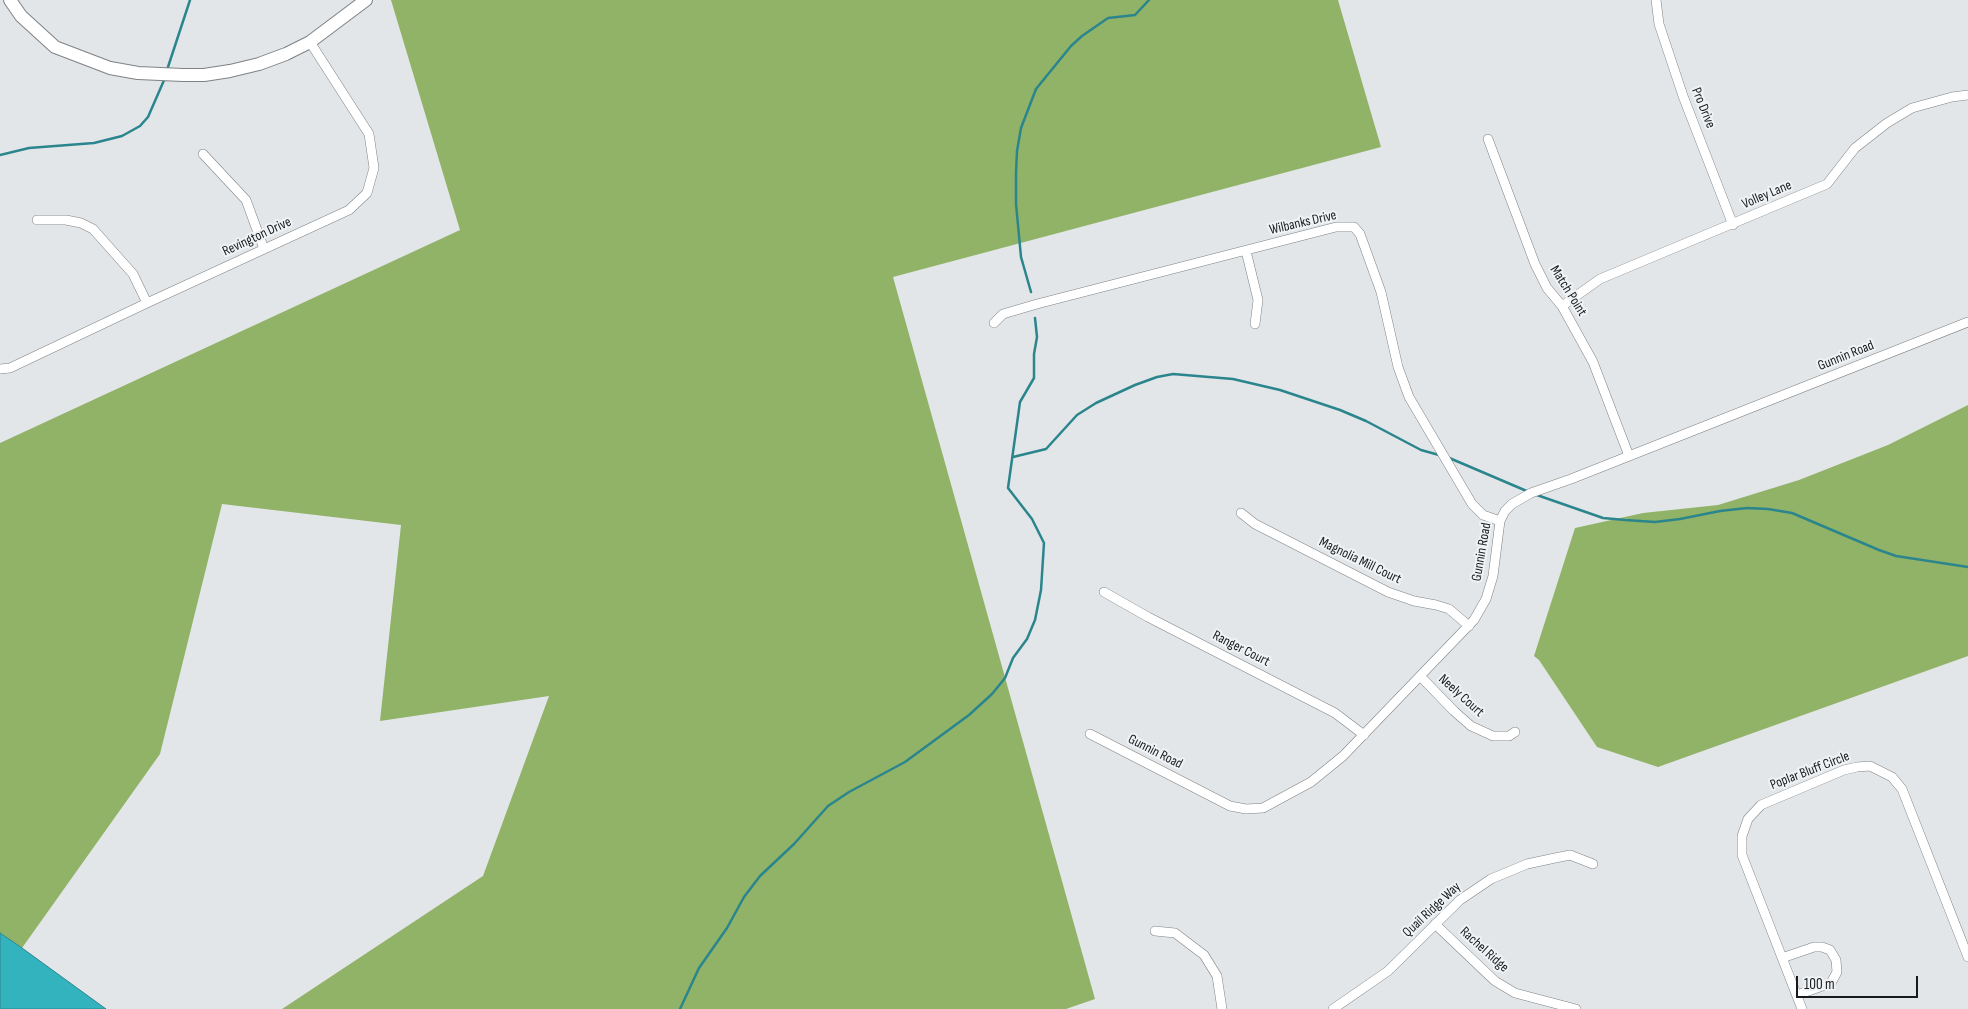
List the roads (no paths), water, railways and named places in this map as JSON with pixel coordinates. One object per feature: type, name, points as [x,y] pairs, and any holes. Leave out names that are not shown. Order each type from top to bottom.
[{"type":"street","points":[[10,0],[21,16],[55,47],[110,68],[138,73],[184,76],[204,75],[268,60],[310,42],[366,0]]},
{"type":"street","name":"Pro Drive","points":[[1656,0],[1658,24],[1683,96],[1733,224]]},
{"type":"street","name":"Revington Drive","points":[[0,369],[10,368],[349,210],[367,192],[374,168],[368,134],[310,42]]},
{"type":"street","name":"Volley Lane","points":[[1562,306],[1600,280],[1827,184],[1855,148],[1887,123],[1912,108],[1952,97],[1968,95]]},
{"type":"street","name":"Match Point","points":[[1488,139],[1535,264],[1547,288],[1562,306],[1593,362],[1629,456]]},
{"type":"street","points":[[203,154],[246,200],[264,249]]},
{"type":"street","points":[[37,220],[80,222],[93,229],[133,274],[146,303]]},
{"type":"street","name":"Wilbanks Drive","points":[[994,324],[1003,314],[1336,227],[1354,227],[1360,234],[1382,292],[1398,367],[1409,397],[1472,504],[1483,515],[1500,521]]},
{"type":"street","points":[[1246,251],[1258,300],[1255,324]]},
{"type":"street","name":"Gunnin Road","points":[[1090,734],[1230,806],[1246,809],[1263,808],[1312,782],[1343,756],[1469,626],[1486,599],[1491,583],[1500,521],[1505,511],[1531,493],[1968,322]]},
{"type":"street","name":"Magnolia Mill Court","points":[[1241,513],[1255,524],[1388,592],[1414,601],[1436,604],[1449,609],[1469,626]]},
{"type":"street","name":"Ranger Court","points":[[1104,592],[1148,617],[1335,713],[1364,735]]},
{"type":"street","name":"Neely Court","points":[[1420,676],[1454,711],[1472,726],[1493,736],[1509,736],[1515,732]]},
{"type":"street","name":"Poplar Bluff Circle","points":[[1802,1009],[1742,855],[1742,836],[1748,819],[1761,805],[1844,770],[1870,766],[1892,777],[1902,789],[1968,956]]},
{"type":"street","name":"Quail Ridge Way","points":[[1333,1009],[1388,971],[1460,900],[1476,888],[1514,869],[1542,860],[1570,856],[1593,864]]},
{"type":"street","name":"Rachel Ridge","points":[[1435,924],[1496,981],[1515,993],[1576,1009]]},
{"type":"street","points":[[1155,931],[1176,933],[1204,955],[1217,976],[1222,1009]]},
{"type":"street","points":[[1782,958],[1814,947],[1822,947],[1830,950],[1836,960],[1837,972],[1831,983],[1797,995]]},
{"type":"water","points":[[0,933],[22,948],[106,1009],[0,1009]]},
{"type":"waterway","points":[[167,70],[190,0]]},
{"type":"waterway","points":[[1031,292],[1021,257],[1016,204],[1016,173],[1021,128],[1036,89],[1071,46],[1082,36],[1108,18],[1135,15],[1149,0]]},
{"type":"waterway","points":[[0,155],[29,148],[94,143],[122,136],[140,126],[148,117],[165,78]]},
{"type":"waterway","points":[[680,1009],[699,968],[727,928],[744,897],[760,876],[794,844],[828,806],[849,792],[905,762],[969,715],[992,694],[1005,678],[1013,658],[1027,639],[1035,620],[1041,590],[1044,543],[1032,519],[1008,488],[1020,402],[1034,378],[1034,354],[1037,337],[1035,318]]},
{"type":"waterway","points":[[1013,457],[1046,449],[1077,415],[1096,403],[1135,385],[1157,377],[1173,374],[1233,379],[1280,390],[1340,410],[1366,421],[1421,450],[1439,455]]},
{"type":"waterway","points":[[1447,457],[1529,492]]},
{"type":"waterway","points":[[1534,494],[1603,518],[1625,520],[1655,522],[1747,508],[1792,513],[1896,556],[1968,567]]}]
